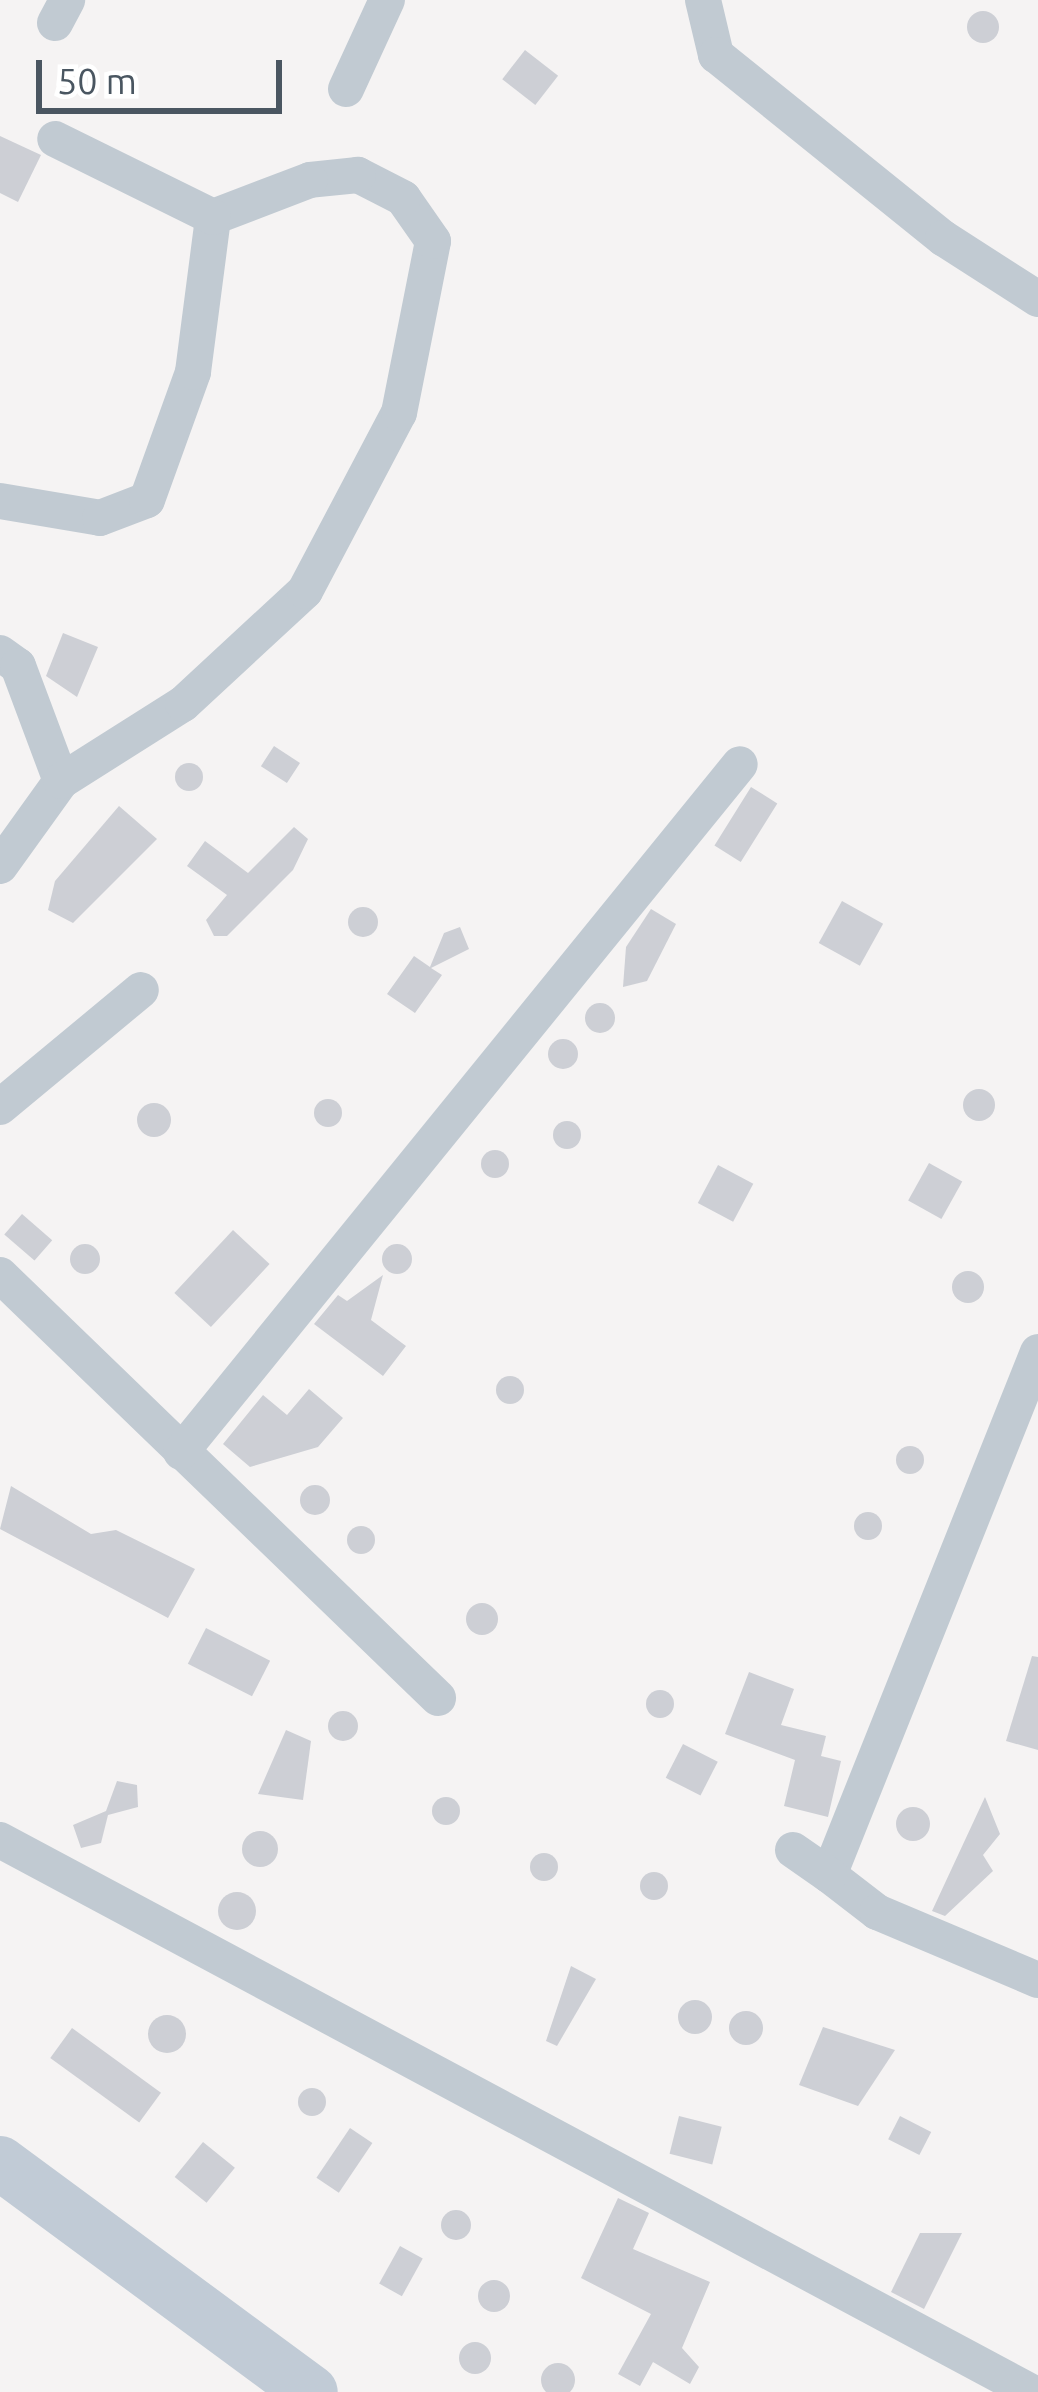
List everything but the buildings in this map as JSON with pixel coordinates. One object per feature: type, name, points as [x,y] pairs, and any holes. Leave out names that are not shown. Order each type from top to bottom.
[{"type":"main road","points":[[0,2164],[302,2391]]},
{"type":"street","points":[[346,89],[388,0]]},
{"type":"street","points":[[704,0],[716,55],[944,238],[1038,299]]},
{"type":"street","points":[[0,866],[62,781],[183,704],[305,591],[399,413],[433,241],[403,198],[358,175],[310,180],[213,217],[55,139]]},
{"type":"street","points":[[0,501],[100,518],[147,500],[193,373],[213,217]]},
{"type":"street","points":[[0,653],[18,666],[62,781]]},
{"type":"street","points":[[182,1452],[740,764]]},
{"type":"street","points":[[0,1107],[141,990]]},
{"type":"street","points":[[0,1275],[439,1697]]},
{"type":"street","points":[[829,1875],[969,1509],[1038,1352]]},
{"type":"street","points":[[969,1509],[1038,1398]]},
{"type":"street","points":[[0,1840],[1031,2392]]},
{"type":"street","points":[[793,1850],[878,1912],[1038,1980]]}]
